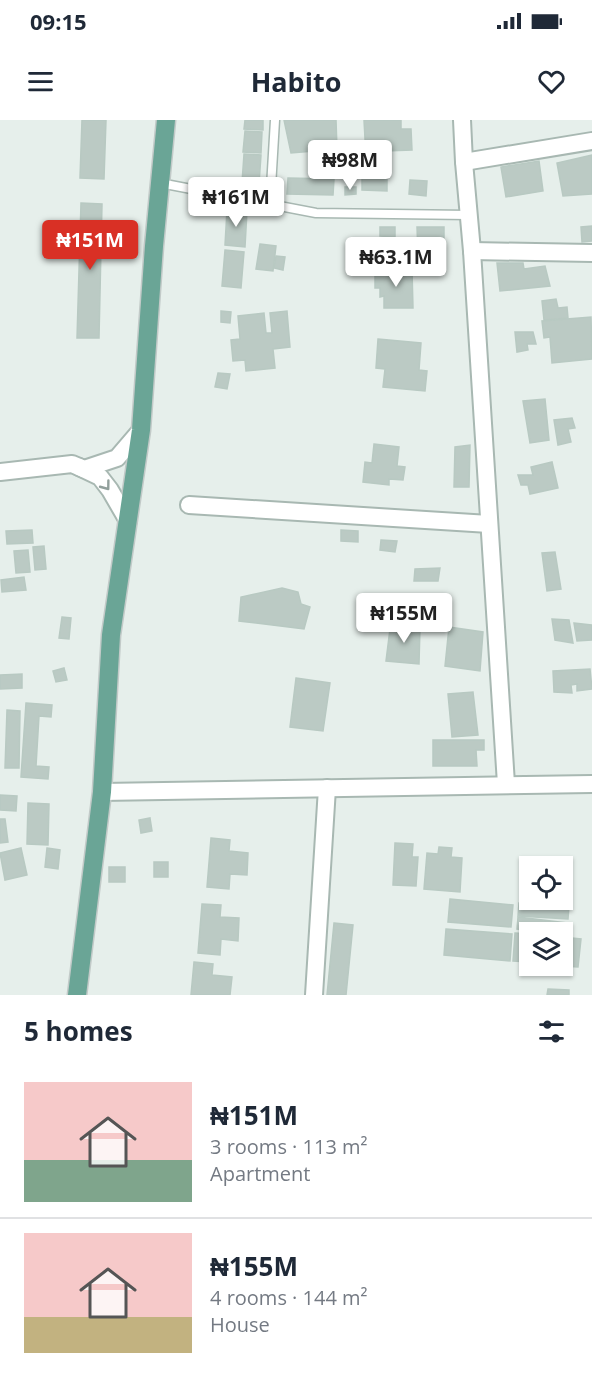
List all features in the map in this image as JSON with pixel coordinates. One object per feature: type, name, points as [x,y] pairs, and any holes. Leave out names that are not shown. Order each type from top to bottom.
[{"type":"main road","points":[[77,995],[102,792],[111,635],[141,430],[166,120]]},
{"type":"street","points":[[462,120],[506,784]]},
{"type":"street","points":[[464,162],[592,141]]},
{"type":"street","points":[[472,250],[592,254]]},
{"type":"street","points":[[0,472],[72,464],[84,468],[117,458],[141,430]]},
{"type":"street","points":[[72,464],[100,477],[128,521]]},
{"type":"street","points":[[189,505],[489,524]]},
{"type":"street","points":[[102,792],[592,783]]},
{"type":"street","points":[[314,995],[327,788]]},
{"type":"lane","points":[[270,204],[275,120]]},
{"type":"lane","points":[[160,183],[316,213],[469,215]]},
{"type":"building","points":[[82,120],[106,120],[104,179],[80,178]]},
{"type":"building","points":[[245,120],[263,120],[263,130],[244,129]]},
{"type":"building","points":[[284,120],[336,120],[337,149],[291,153]]},
{"type":"building","points":[[364,120],[401,120],[401,129],[411,129],[412,150],[384,151],[385,157],[366,157]]},
{"type":"building","points":[[245,131],[262,132],[261,153],[243,152]]},
{"type":"building","points":[[244,154],[261,155],[259,184],[242,183]]},
{"type":"building","points":[[592,155],[592,194],[563,196],[557,163]]},
{"type":"building","points":[[539,161],[543,191],[506,197],[501,167]]},
{"type":"building","points":[[362,177],[387,179],[387,191],[362,190]]},
{"type":"building","points":[[288,178],[334,179],[333,195],[287,194]]},
{"type":"building","points":[[410,180],[427,181],[426,196],[409,194]]},
{"type":"building","points":[[345,187],[356,187],[356,194],[345,195]]},
{"type":"building","points":[[81,203],[102,204],[99,338],[77,338]]},
{"type":"building","points":[[227,210],[247,211],[245,247],[225,245]]},
{"type":"building","points":[[592,226],[592,241],[582,242],[581,227]]},
{"type":"building","points":[[380,227],[395,227],[395,237],[380,236]]},
{"type":"building","points":[[417,227],[444,227],[444,255],[418,255]]},
{"type":"building","points":[[260,244],[276,246],[273,271],[256,269]]},
{"type":"building","points":[[225,250],[244,252],[241,288],[222,286]]},
{"type":"building","points":[[276,256],[285,257],[283,270],[274,268]]},
{"type":"building","points":[[497,263],[523,263],[524,269],[545,266],[550,286],[500,291]]},
{"type":"building","points":[[378,270],[412,270],[413,308],[384,308],[384,296],[380,297],[380,288],[375,288],[375,276]]},
{"type":"building","points":[[556,299],[558,308],[567,307],[568,318],[544,320],[542,301]]},
{"type":"building","points":[[221,311],[231,312],[230,323],[221,322]]},
{"type":"building","points":[[287,311],[290,347],[273,349],[275,368],[246,371],[245,360],[233,361],[231,340],[240,339],[238,316],[264,313],[266,333],[272,333],[270,313]]},
{"type":"building","points":[[591,317],[592,359],[552,363],[550,337],[544,338],[542,321]]},
{"type":"building","points":[[515,332],[533,332],[536,344],[527,344],[528,350],[517,352]]},
{"type":"building","points":[[378,339],[421,343],[419,370],[427,371],[425,391],[383,387],[385,369],[376,368]]},
{"type":"building","points":[[218,373],[230,374],[227,389],[215,387]]},
{"type":"building","points":[[545,399],[549,440],[530,443],[523,401]]},
{"type":"building","points":[[572,418],[575,428],[568,429],[571,442],[558,445],[554,420]]},
{"type":"building","points":[[374,444],[399,447],[397,466],[405,467],[403,480],[389,479],[389,485],[363,482],[365,462],[372,463]]},
{"type":"building","points":[[470,445],[469,487],[454,487],[455,447]]},
{"type":"building","points":[[552,462],[558,488],[530,494],[528,485],[521,485],[518,475],[533,475],[531,467]]},
{"type":"building","points":[[32,530],[33,543],[7,544],[6,531]]},
{"type":"building","points":[[341,530],[358,531],[358,542],[341,541]]},
{"type":"building","points":[[381,540],[397,541],[395,552],[380,550]]},
{"type":"building","points":[[44,546],[46,569],[35,570],[33,547]]},
{"type":"building","points":[[28,550],[30,572],[16,573],[14,551]]},
{"type":"building","points":[[555,552],[561,589],[547,591],[542,553]]},
{"type":"building","points":[[440,568],[438,581],[414,581],[415,569]]},
{"type":"building","points":[[24,577],[26,590],[2,592],[1,580]]},
{"type":"building","points":[[282,588],[298,592],[301,604],[310,607],[304,629],[239,621],[241,597]]},
{"type":"building","points":[[62,617],[71,618],[69,639],[59,638]]},
{"type":"building","points":[[552,619],[569,620],[573,643],[555,640]]},
{"type":"building","points":[[391,621],[420,627],[419,664],[386,661]]},
{"type":"building","points":[[574,623],[592,625],[592,640],[577,641]]},
{"type":"building","points":[[449,627],[483,632],[480,671],[445,666]]},
{"type":"building","points":[[64,668],[67,680],[56,682],[53,671]]},
{"type":"building","points":[[590,669],[592,689],[577,691],[577,684],[571,685],[572,693],[554,692],[553,671]]},
{"type":"building","points":[[22,674],[22,688],[0,689],[0,675]]},
{"type":"building","points":[[296,678],[330,683],[323,731],[290,727]]},
{"type":"building","points":[[473,692],[478,735],[452,737],[448,694]]},
{"type":"building","points":[[26,703],[52,705],[51,717],[39,716],[36,766],[49,767],[48,779],[21,777]]},
{"type":"building","points":[[7,710],[20,711],[19,768],[5,768]]},
{"type":"building","points":[[433,740],[484,740],[484,750],[476,750],[477,766],[433,766]]},
{"type":"building","points":[[0,795],[17,796],[16,811],[0,810]]},
{"type":"building","points":[[28,803],[49,804],[48,845],[27,844]]},
{"type":"building","points":[[150,818],[152,831],[141,833],[139,820]]},
{"type":"building","points":[[0,819],[5,819],[8,842],[0,843]]},
{"type":"building","points":[[211,838],[230,840],[229,851],[248,853],[247,875],[230,874],[229,889],[207,887]]},
{"type":"building","points":[[395,843],[413,844],[412,857],[418,857],[416,886],[393,885]]},
{"type":"building","points":[[439,847],[452,848],[451,857],[462,858],[460,892],[424,889],[427,853],[438,854]]},
{"type":"building","points":[[21,848],[27,875],[5,880],[0,853]]},
{"type":"building","points":[[47,848],[60,850],[58,869],[45,867]]},
{"type":"building","points":[[154,862],[168,862],[168,877],[154,877]]},
{"type":"building","points":[[109,867],[125,867],[125,882],[109,882]]},
{"type":"building","points":[[450,899],[513,905],[511,927],[448,922]]},
{"type":"building","points":[[519,903],[519,910],[569,910],[568,919],[518,916]]},
{"type":"building","points":[[202,904],[221,905],[220,917],[239,918],[238,941],[221,939],[220,955],[198,953]]},
{"type":"building","points":[[518,917],[559,922],[519,922],[519,929],[517,929]]},
{"type":"building","points":[[334,923],[353,925],[346,995],[327,995]]},
{"type":"building","points":[[446,929],[512,934],[510,961],[444,955]]},
{"type":"building","points":[[515,933],[519,933],[519,961],[513,961]]},
{"type":"building","points":[[573,938],[581,939],[578,967],[573,967]]},
{"type":"building","points":[[194,962],[213,964],[212,975],[232,977],[230,995],[191,995]]},
{"type":"building","points":[[548,989],[569,990],[569,995],[547,995]]}]
